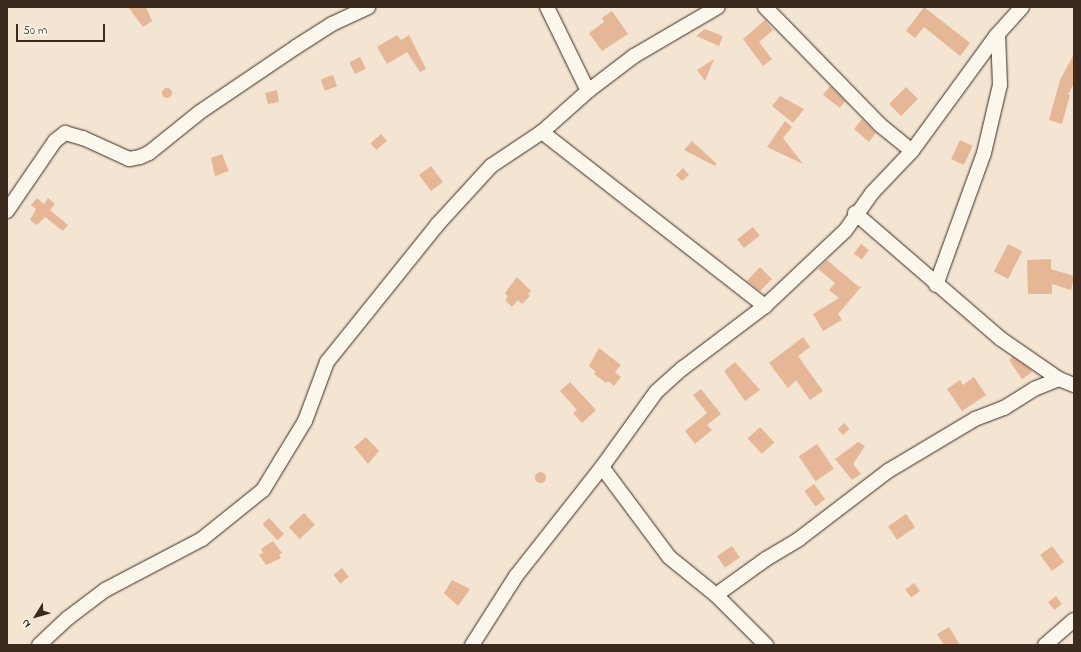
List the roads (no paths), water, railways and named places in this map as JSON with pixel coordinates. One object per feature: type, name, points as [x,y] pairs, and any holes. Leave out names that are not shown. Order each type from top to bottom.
[{"type":"street","points":[[7,211],[55,141],[65,133],[83,138],[129,159],[140,157],[200,112],[296,47],[332,24],[368,7]]},
{"type":"street","points":[[547,7],[588,91]]},
{"type":"street","points":[[39,645],[68,618],[106,590],[202,539],[263,490],[305,421],[327,362],[437,224],[491,166],[542,132],[588,91],[634,56],[718,7]]},
{"type":"street","points":[[765,7],[880,126],[912,151]]},
{"type":"street","points":[[472,645],[516,576],[602,467],[656,392],[683,368],[765,306],[845,231],[856,213],[912,151],[998,34],[1022,7]]},
{"type":"street","points":[[936,285],[984,153],[1000,85],[998,34]]},
{"type":"street","points":[[542,132],[765,306]]},
{"type":"street","points":[[856,213],[936,285],[1001,339],[1059,379],[1074,385]]},
{"type":"street","points":[[716,595],[766,559],[799,539],[888,471],[975,419],[1004,408],[1034,389],[1059,379]]},
{"type":"street","points":[[602,467],[669,558],[716,595],[766,645]]},
{"type":"street","points":[[1045,645],[1074,620]]}]
